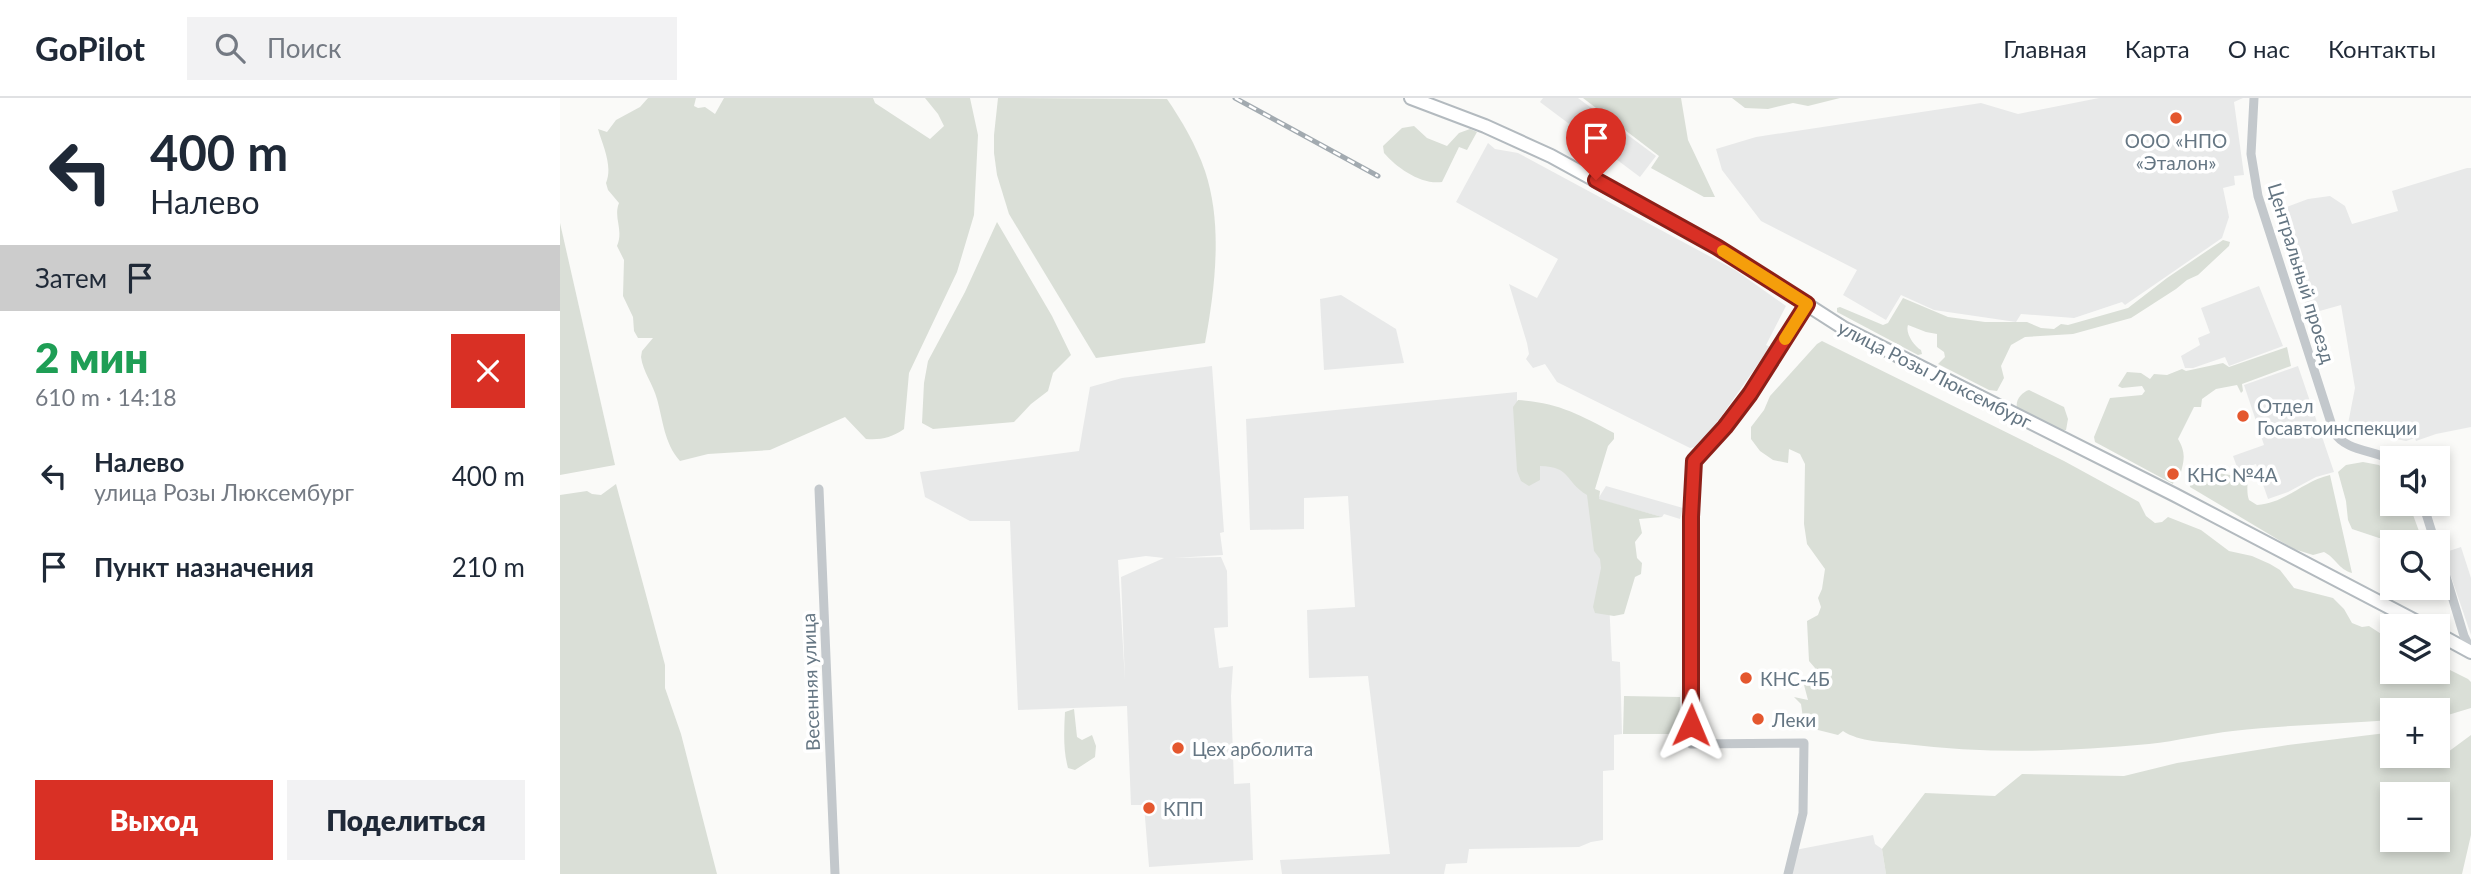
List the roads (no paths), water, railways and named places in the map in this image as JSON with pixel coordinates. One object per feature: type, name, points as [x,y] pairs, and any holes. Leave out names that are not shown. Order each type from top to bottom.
[{"type":"street","name":"улица Розы Люксембург","points":[[1411,98],[1485,126],[1551,156],[1717,247],[1845,329],[2175,495],[2402,614]]},
{"type":"street","name":"Центральный проезд","points":[[2254,98],[2251,154],[2258,196],[2334,432],[2347,444],[2380,454]]},
{"type":"street","points":[[1788,874],[1804,813],[1804,743],[1691,744],[1691,517],[1694,461],[1750,394],[1807,304]]},
{"type":"street","name":"Весенняя улица","points":[[819,489],[835,874]]},
{"type":"street","points":[[2450,591],[2463,636],[2471,651]]},
{"type":"street","points":[[2450,640],[2471,651]]},
{"type":"railway","points":[[1235,98],[1378,176]]},
{"type":"place","name":"ООО «НПО «Эталон»","points":[[2176,118]]},
{"type":"place","name":"Отдел Госавтоинспекции","points":[[2243,416]]},
{"type":"place","name":"КНС №4А","points":[[2173,474]]},
{"type":"place","name":"КНС-4Б","points":[[1746,678]]},
{"type":"place","name":"Леки","points":[[1758,719]]},
{"type":"place","name":"Цех арболита","points":[[1178,748]]},
{"type":"place","name":"КПП","points":[[1149,808]]}]
